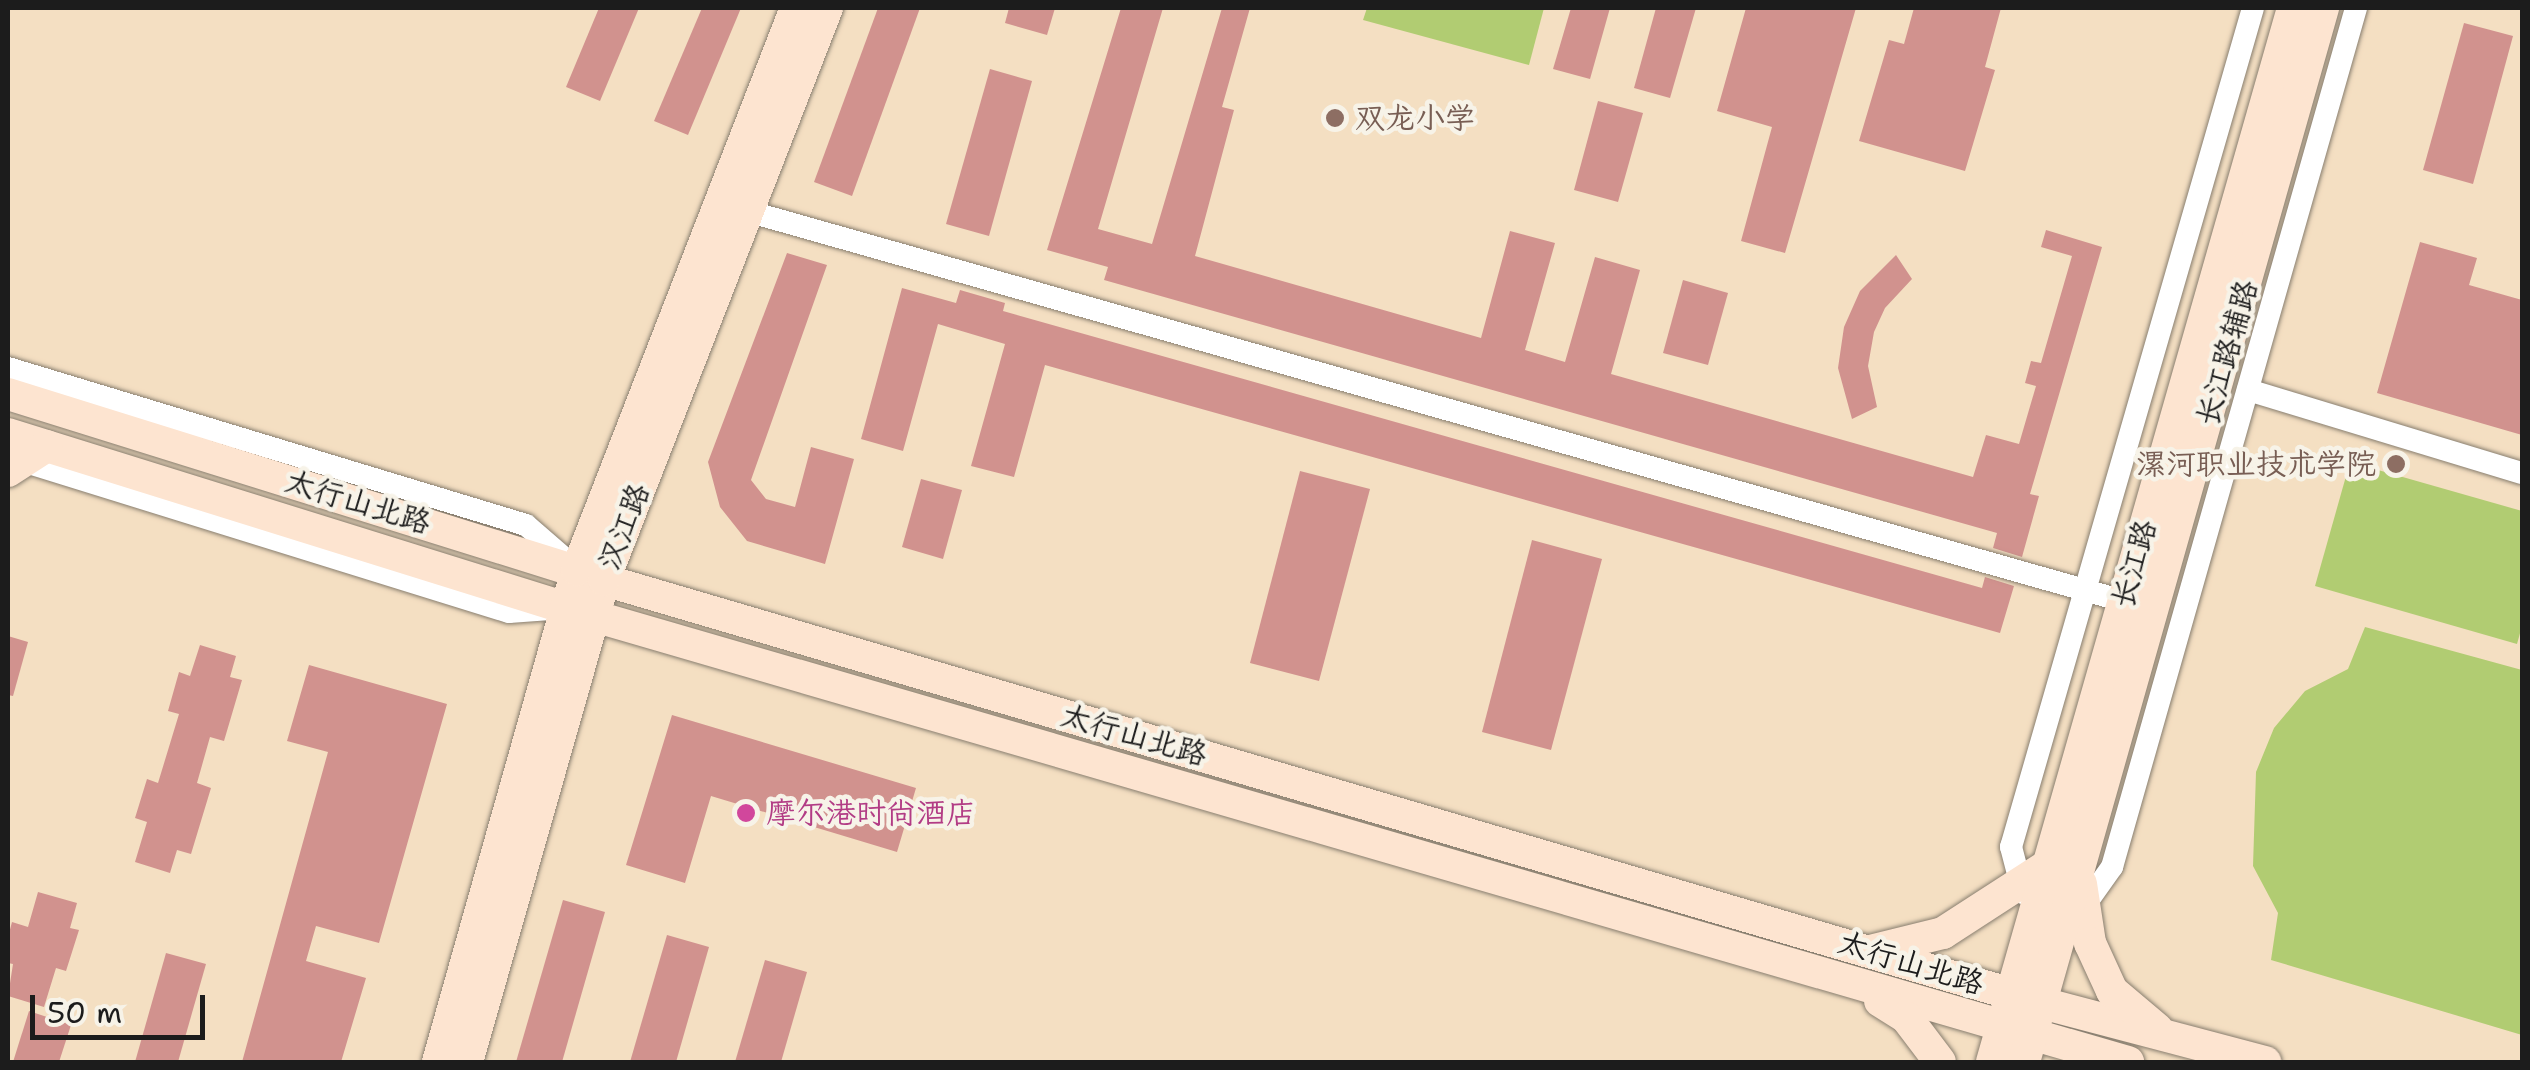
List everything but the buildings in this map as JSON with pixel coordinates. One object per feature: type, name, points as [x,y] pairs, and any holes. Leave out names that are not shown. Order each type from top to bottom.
[{"type":"main road","name":"汉江路","points":[[438,1062],[590,575],[796,8]]},
{"type":"main road","name":"汉江路","points":[[590,575],[747,211],[827,8]]},
{"type":"main road","name":"长江路","points":[[1992,1062],[2020,1042],[2027,999],[2060,919],[2066,867],[2123,601],[2293,8]]},
{"type":"main road","name":"长江路","points":[[2066,867],[2324,8]]},
{"type":"main road","name":"太行山北路","points":[[8,394],[590,575],[2027,999],[2265,1062]]},
{"type":"main road","name":"太行山北路","points":[[18,454],[579,611],[1855,986],[2020,1042],[2128,1062]]},
{"type":"main road","name":"汉江路","points":[[467,1062],[579,611]]},
{"type":"main road","points":[[1870,951],[1942,933],[2019,883],[2066,867],[2060,919],[2090,943],[2112,991],[2164,1035]]},
{"type":"main road","points":[[1855,986],[1906,1017],[1940,1062]]},
{"type":"street","points":[[2060,919],[2019,883],[2010,847],[2252,8]]},
{"type":"street","name":"长江路辅路","points":[[2060,919],[2112,867],[2356,8]]},
{"type":"street","points":[[747,211],[2123,601]]},
{"type":"street","points":[[8,368],[526,525],[590,575]]},
{"type":"street","points":[[2248,390],[2522,472]]},
{"type":"green space","points":[[1367,8],[1544,8],[1529,65],[1363,20]]},
{"type":"green space","points":[[2350,462],[2522,511],[2522,626],[2517,644],[2315,586]]},
{"type":"green space","points":[[2365,627],[2522,670],[2522,1035],[2271,960],[2278,913],[2253,866],[2256,772],[2274,728],[2305,691],[2348,669]]},
{"type":"place","name":"双龙小学","points":[[1335,118]]},
{"type":"place","name":"漯河职业技术学院","points":[[2396,464]]},
{"type":"place","name":"摩尔港时尚酒店","points":[[746,813]]}]
